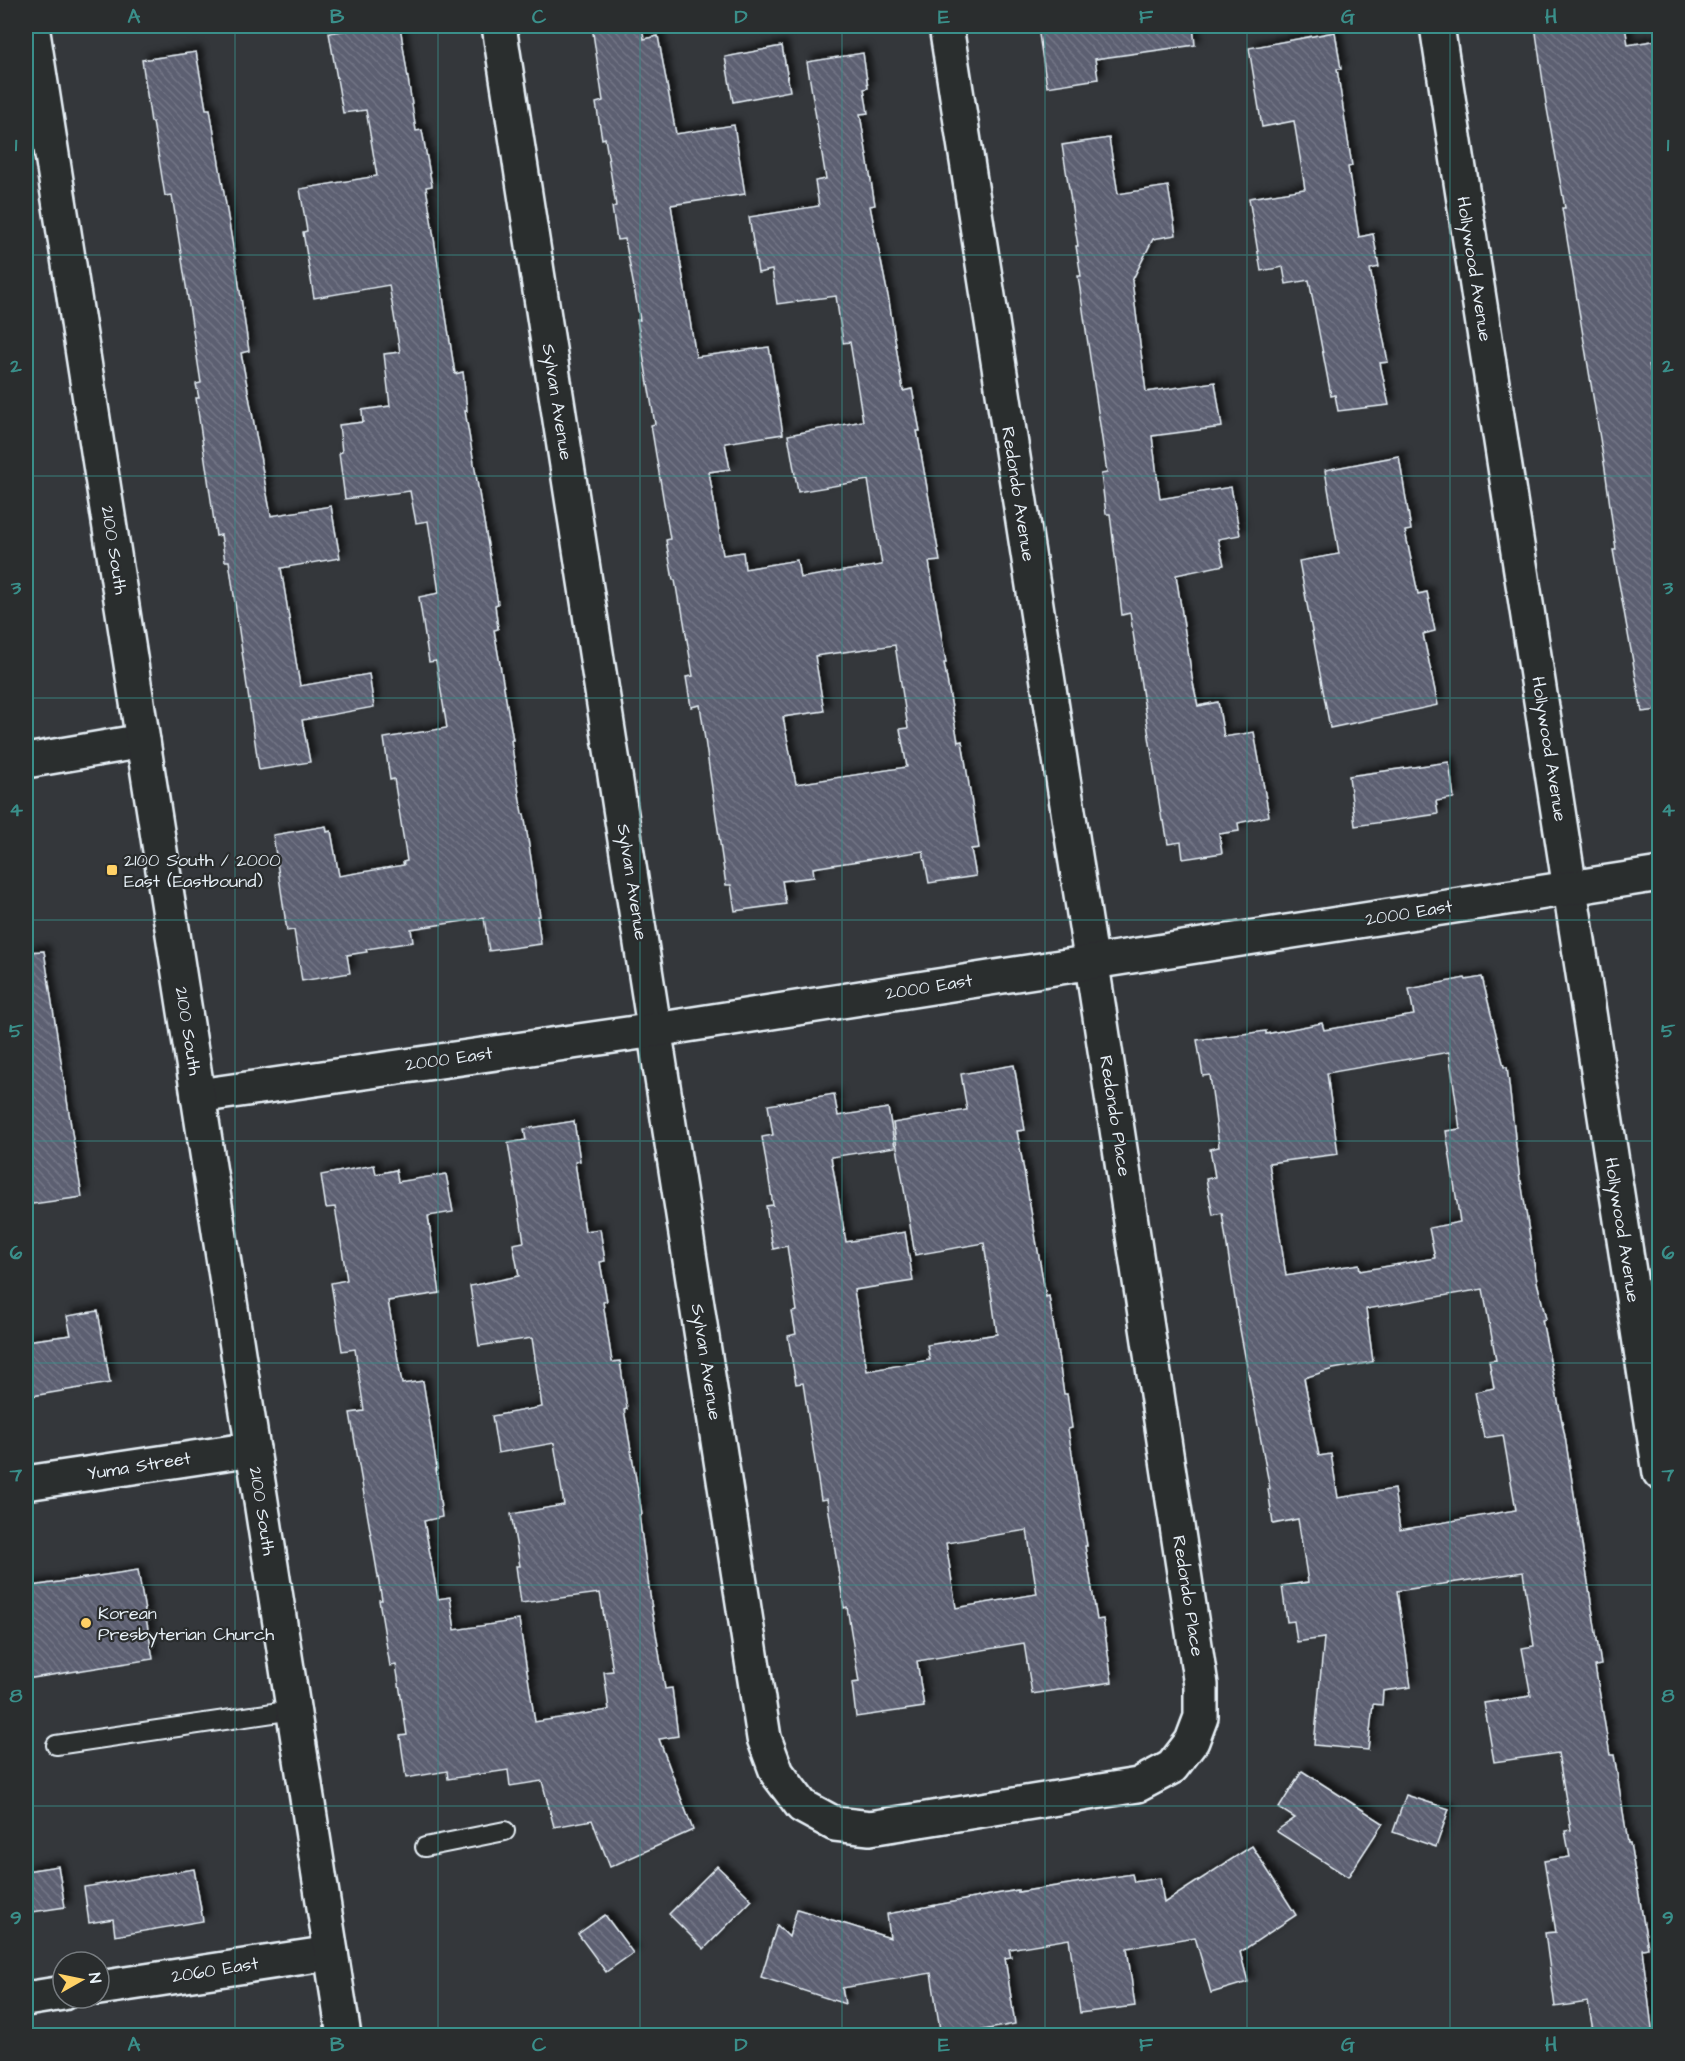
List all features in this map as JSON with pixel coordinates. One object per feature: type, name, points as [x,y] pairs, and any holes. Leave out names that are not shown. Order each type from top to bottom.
[{"type":"street","name":"2100 South","points":[[32,26],[33,78],[143,741],[344,2036]]},
{"type":"street","name":"Sylvan Avenue","points":[[500,26],[764,1738]]},
{"type":"street","name":"Redondo Avenue","points":[[946,26],[1091,962]]},
{"type":"street","name":"Hollywood Avenue","points":[[1437,26],[1659,1473]]},
{"type":"street","points":[[26,761],[143,741]]},
{"type":"street","name":"2000 East","points":[[198,1096],[655,1030],[1659,874]]},
{"type":"street","name":"Redondo Place","points":[[764,1738],[777,1773],[802,1806],[835,1824],[870,1828],[1138,1785],[1172,1767],[1192,1741],[1201,1716],[1201,1684],[1091,962]]},
{"type":"street","name":"Yuma Street","points":[[26,1483],[253,1449]]},
{"type":"street","name":"2060 East","points":[[111,1986],[331,1953]]},
{"type":"street","points":[[26,1999],[51,1995]]},
{"type":"lane","points":[[57,1745],[293,1710]]},
{"type":"lane","points":[[425,1847],[505,1831]]},
{"type":"building","points":[[373,26],[400,26],[416,131],[422,130],[432,186],[426,187],[455,374],[463,372],[467,411],[465,411],[498,604],[495,605],[498,629],[494,630],[540,916],[537,916],[541,944],[489,951],[484,918],[411,929],[413,942],[366,949],[367,952],[347,955],[350,973],[302,981],[294,930],[287,931],[273,835],[326,826],[327,832],[331,831],[339,876],[404,865],[403,862],[407,861],[394,779],[390,780],[384,738],[447,728],[436,661],[429,662],[419,597],[439,593],[428,521],[416,523],[410,491],[345,499],[339,453],[342,452],[339,425],[363,422],[362,410],[390,406],[384,354],[400,352],[389,285],[314,298],[303,232],[307,231],[300,189],[377,176],[366,110],[343,113],[329,33]]},
{"type":"building","points":[[592,26],[642,26],[644,39],[658,36],[676,134],[734,125],[745,194],[671,205],[696,357],[769,347],[783,434],[725,443],[730,469],[709,472],[723,555],[743,552],[745,569],[797,560],[800,578],[882,565],[868,480],[798,492],[788,435],[863,421],[850,342],[843,343],[836,296],[777,304],[772,270],[758,273],[749,217],[819,206],[815,181],[826,179],[807,62],[863,53],[868,88],[864,89],[868,113],[860,114],[875,205],[870,206],[889,301],[903,391],[912,389],[920,431],[917,431],[940,561],[929,562],[946,663],[944,663],[958,742],[962,741],[979,848],[971,849],[976,876],[929,883],[923,851],[813,868],[814,877],[782,881],[786,904],[735,911],[731,885],[726,885],[700,705],[691,707],[686,677],[693,676],[681,604],[679,604],[675,580],[673,580],[666,540],[670,539],[651,425],[655,424],[637,320],[640,320],[625,239],[617,240],[612,207],[616,206],[605,138],[602,139],[596,103],[603,101]],"holes":[[[895,645],[908,728],[900,729],[907,767],[796,784],[783,717],[824,711],[815,656]]]},
{"type":"building","points":[[1193,26],[1195,45],[1095,59],[1098,79],[1047,87],[1038,28]]},
{"type":"building","points":[[1535,26],[1625,26],[1628,45],[1659,40],[1659,363],[1649,364],[1659,423],[1659,710],[1642,712],[1613,550],[1616,550],[1605,469]]},
{"type":"building","points":[[1335,32],[1341,69],[1337,69],[1352,166],[1348,167],[1359,237],[1373,234],[1379,267],[1370,269],[1388,362],[1380,363],[1389,405],[1338,411],[1335,395],[1331,396],[1309,280],[1286,284],[1283,267],[1261,271],[1249,198],[1305,189],[1294,121],[1262,127],[1249,48]]},
{"type":"building","points":[[782,46],[790,91],[733,102],[725,57]]},
{"type":"building","points":[[196,52],[206,109],[210,109],[237,271],[249,351],[241,353],[271,516],[331,506],[340,558],[281,568],[300,686],[369,674],[374,707],[302,720],[310,762],[259,770],[229,561],[225,561],[221,535],[216,536],[196,398],[199,398],[196,384],[201,383],[172,195],[165,196],[142,60]]},
{"type":"building","points":[[1109,138],[1118,194],[1168,186],[1176,235],[1153,239],[1132,281],[1146,392],[1215,382],[1222,427],[1152,436],[1160,499],[1231,487],[1240,535],[1218,539],[1224,565],[1176,575],[1198,706],[1218,702],[1224,737],[1254,732],[1269,816],[1238,823],[1239,831],[1219,834],[1222,853],[1183,859],[1181,842],[1168,844],[1164,821],[1162,821],[1130,613],[1122,615],[1110,514],[1106,514],[1101,474],[1107,473],[1078,276],[1081,276],[1076,246],[1078,246],[1062,145]]},
{"type":"building","points":[[1399,456],[1411,530],[1405,531],[1418,594],[1427,592],[1435,631],[1423,634],[1438,705],[1330,728],[1299,561],[1339,554],[1325,470]]},
{"type":"building","points":[[1449,762],[1454,798],[1436,801],[1438,814],[1355,826],[1349,776]]},
{"type":"building","points":[[44,951],[82,1197],[26,1205],[26,952]]},
{"type":"building","points":[[1482,977],[1504,1067],[1507,1067],[1520,1181],[1537,1282],[1546,1319],[1542,1320],[1565,1437],[1601,1665],[1595,1666],[1610,1755],[1614,1755],[1648,1948],[1642,1949],[1653,2036],[1594,2036],[1588,2002],[1555,2007],[1545,1933],[1556,1932],[1544,1861],[1570,1857],[1565,1831],[1571,1830],[1558,1753],[1494,1762],[1484,1703],[1531,1696],[1522,1648],[1534,1646],[1523,1572],[1397,1591],[1411,1687],[1383,1691],[1382,1705],[1373,1704],[1368,1750],[1314,1745],[1324,1638],[1297,1642],[1294,1621],[1287,1622],[1282,1586],[1308,1582],[1298,1519],[1273,1524],[1268,1489],[1270,1489],[1238,1319],[1222,1213],[1213,1215],[1206,1179],[1215,1177],[1210,1149],[1219,1147],[1210,1075],[1203,1076],[1197,1040],[1266,1031],[1266,1034],[1322,1023],[1324,1030],[1414,1015],[1409,989],[1465,978],[1466,980]],"holes":[[[1449,1052],[1460,1129],[1446,1131],[1460,1222],[1429,1228],[1435,1258],[1360,1271],[1359,1264],[1286,1276],[1269,1163],[1338,1154],[1327,1073]],[[1483,1289],[1496,1360],[1489,1361],[1494,1388],[1475,1392],[1484,1438],[1503,1435],[1516,1510],[1400,1530],[1394,1489],[1338,1498],[1331,1454],[1319,1456],[1304,1378],[1333,1369],[1373,1362],[1366,1309]]]},
{"type":"building","points":[[1014,1065],[1025,1130],[1017,1131],[1046,1297],[1049,1296],[1064,1394],[1067,1394],[1072,1428],[1068,1429],[1087,1546],[1085,1546],[1097,1620],[1103,1619],[1112,1682],[1032,1694],[1024,1643],[917,1661],[924,1707],[856,1717],[852,1683],[859,1682],[847,1607],[844,1608],[827,1499],[821,1500],[803,1383],[796,1384],[788,1336],[796,1334],[792,1312],[797,1311],[787,1246],[773,1249],[766,1206],[773,1205],[762,1137],[773,1135],[768,1105],[834,1094],[838,1116],[888,1108],[895,1147],[831,1157],[846,1242],[905,1232],[913,1281],[854,1290],[867,1371],[930,1360],[927,1345],[997,1334],[984,1243],[915,1255],[893,1123],[967,1110],[961,1074]],"holes":[[[1027,1530],[1037,1594],[956,1608],[946,1543]]]},
{"type":"building","points":[[574,1121],[580,1161],[575,1162],[585,1231],[600,1229],[605,1261],[600,1262],[607,1301],[603,1302],[612,1362],[620,1361],[627,1409],[624,1410],[642,1514],[639,1515],[652,1609],[665,1689],[672,1688],[678,1736],[659,1739],[693,1830],[610,1867],[592,1820],[554,1827],[542,1781],[510,1786],[508,1770],[448,1779],[447,1771],[406,1778],[400,1736],[407,1735],[396,1665],[390,1666],[379,1600],[382,1600],[350,1413],[364,1411],[355,1349],[342,1351],[331,1283],[347,1280],[335,1207],[326,1208],[321,1175],[374,1165],[376,1174],[396,1170],[398,1182],[446,1174],[453,1212],[428,1216],[440,1293],[388,1301],[402,1384],[423,1381],[442,1517],[424,1521],[438,1599],[450,1597],[455,1630],[519,1620],[535,1722],[609,1710],[604,1672],[613,1671],[600,1593],[521,1603],[516,1566],[520,1566],[511,1514],[564,1505],[554,1443],[498,1453],[492,1416],[542,1407],[532,1338],[479,1346],[470,1286],[519,1276],[513,1244],[524,1242],[508,1143],[526,1140],[524,1129]]},
{"type":"building","points":[[98,1311],[110,1383],[26,1397],[26,1341],[71,1335],[67,1316]]},
{"type":"building","name":"Korean Presbyterian Church","points":[[138,1570],[153,1659],[26,1679],[26,1587]]},
{"type":"building","points":[[1302,1771],[1383,1823],[1348,1877],[1276,1831],[1295,1818],[1279,1808]]},
{"type":"building","points":[[1406,1795],[1449,1809],[1436,1847],[1393,1832]]},
{"type":"building","points":[[1252,1846],[1296,1915],[1240,1952],[1248,1982],[1211,1993],[1195,1937],[1127,1948],[1135,2006],[1080,2013],[1069,1939],[1009,1949],[1011,1957],[1005,1958],[1015,2024],[952,2036],[941,2036],[931,1973],[842,1988],[845,2004],[761,1977],[777,1925],[789,1937],[797,1909],[890,1938],[887,1914],[1018,1890],[1018,1892],[1132,1874],[1134,1882],[1160,1878],[1164,1903]]},
{"type":"building","points":[[58,1866],[65,1907],[26,1913],[26,1871]]},
{"type":"building","points":[[717,1866],[752,1900],[704,1949],[669,1914]]},
{"type":"building","points":[[194,1869],[203,1921],[115,1936],[113,1919],[89,1923],[84,1887]]},
{"type":"building","points":[[605,1915],[633,1953],[606,1972],[578,1934]]},
{"type":"place","name":"2100 South / 2000 East (Eastbound)","points":[[112,870]]},
{"type":"place","name":"Korean Presbyterian Church","points":[[86,1623]]}]
